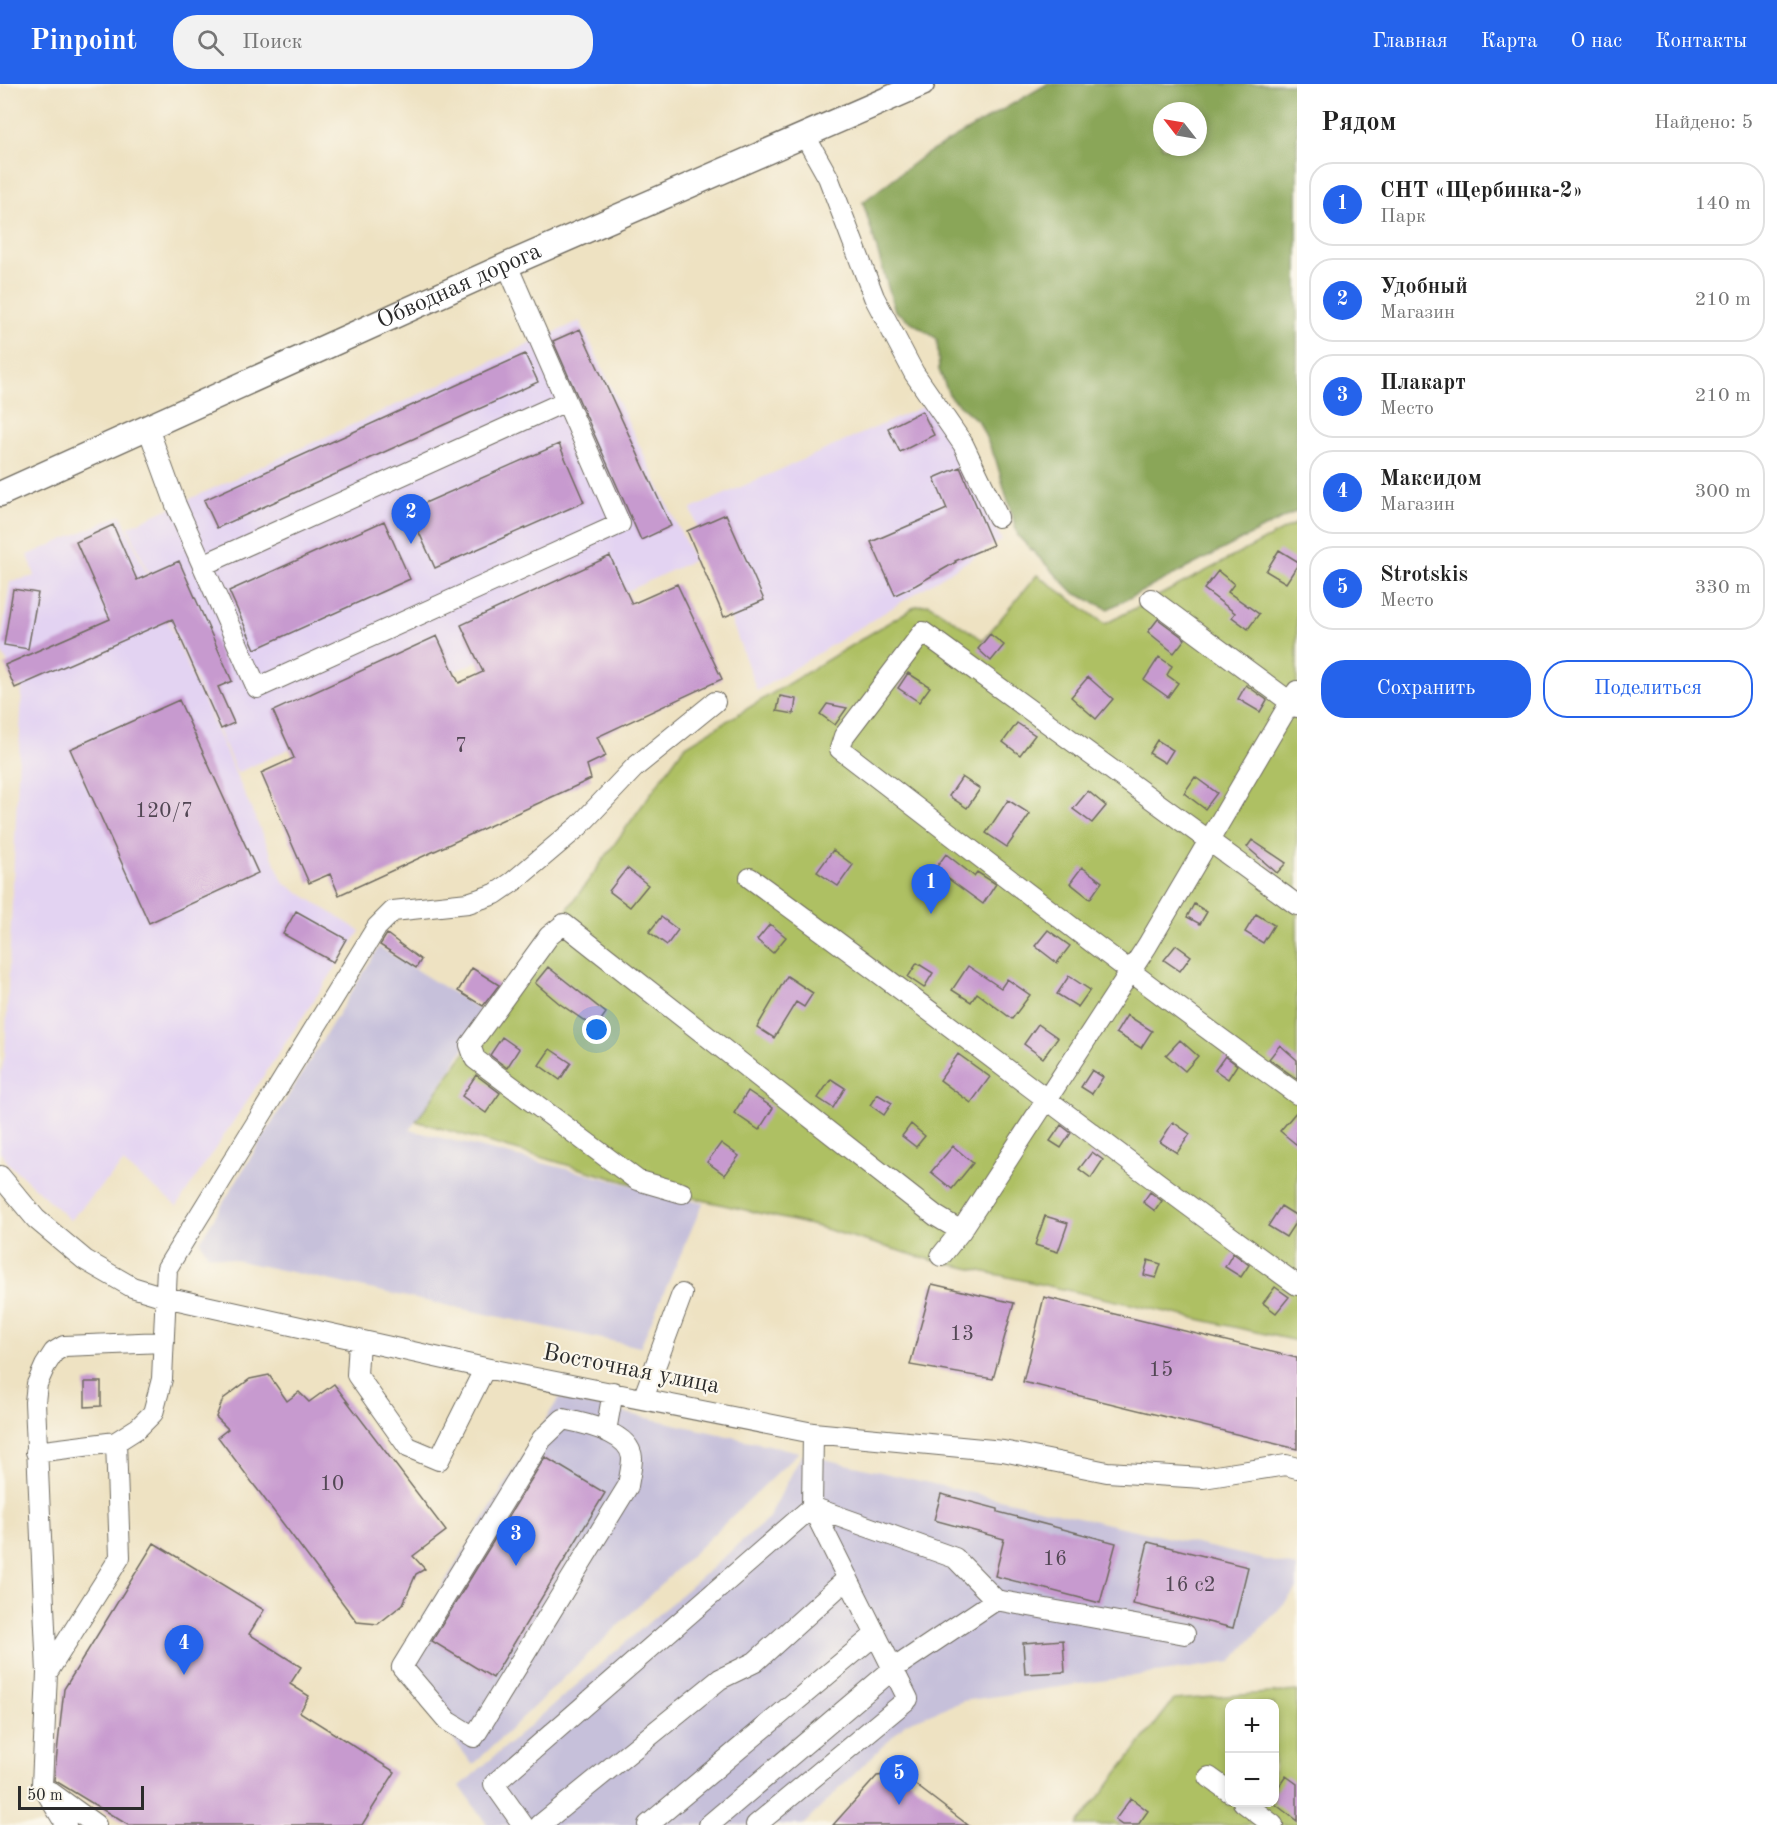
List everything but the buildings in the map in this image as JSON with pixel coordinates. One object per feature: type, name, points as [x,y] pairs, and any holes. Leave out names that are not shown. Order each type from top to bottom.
[{"type":"main road","name":"Обводная дорога","points":[[0,494],[507,265],[922,84]]},
{"type":"street","points":[[805,136],[828,177],[874,297],[915,373],[963,444],[998,517]]},
{"type":"street","points":[[148,428],[177,505],[257,688],[620,524],[507,265]]},
{"type":"street","points":[[203,565],[566,401]]},
{"type":"street","points":[[941,1256],[961,1231],[1130,972],[1295,700],[1151,599]]},
{"type":"street","points":[[1297,905],[923,632],[844,736],[840,749],[1130,972],[1297,1094]]},
{"type":"street","points":[[36,1452],[116,1442],[138,1428],[153,1413],[162,1379],[167,1268],[377,927],[393,911],[468,903],[495,894],[514,881],[579,826],[635,767],[715,702]]},
{"type":"street","points":[[750,878],[885,976],[1218,1228],[1297,1284]]},
{"type":"street","points":[[682,1193],[637,1180],[475,1059],[470,1045],[549,936],[564,924],[936,1216],[961,1231]]},
{"type":"street","name":"Восточная улица","points":[[0,1176],[36,1219],[85,1260],[132,1287],[165,1297],[359,1341],[813,1432],[1003,1451],[1107,1472],[1203,1478],[1286,1465],[1297,1468]]},
{"type":"street","points":[[643,1399],[682,1294]]},
{"type":"street","points":[[359,1341],[357,1375],[408,1447],[439,1460],[485,1368]]},
{"type":"street","points":[[66,1825],[42,1785],[47,1673],[36,1452],[35,1402],[38,1384],[54,1352],[64,1346],[164,1342]]},
{"type":"street","points":[[606,1431],[613,1392]]},
{"type":"street","points":[[563,1419],[606,1431],[623,1441],[632,1456],[628,1486],[474,1737],[448,1722],[402,1667],[542,1439],[563,1419]]},
{"type":"street","points":[[756,1825],[908,1699],[812,1507],[813,1432]]},
{"type":"street","points":[[47,1673],[120,1557],[116,1442]]},
{"type":"street","points":[[812,1507],[955,1558],[996,1600],[1185,1634]]},
{"type":"street","points":[[523,1825],[494,1784],[812,1507]]},
{"type":"street","points":[[540,1825],[720,1679],[755,1662],[848,1578]]},
{"type":"street","points":[[709,1825],[893,1669],[996,1600]]},
{"type":"street","points":[[648,1825],[876,1634]]},
{"type":"street","points":[[1209,1777],[1225,1788]]},
{"type":"street","points":[[42,1785],[96,1825]]},
{"type":"street","points":[[1248,1807],[1273,1825]]},
{"type":"shaded area","points":[[580,321],[694,560],[237,773],[128,527]]},
{"type":"shaded area","points":[[931,403],[1002,540],[757,691],[691,509]]},
{"type":"shaded area","points":[[121,515],[284,883],[360,931],[177,1206],[123,1163],[70,1220],[9,1164],[0,1152],[0,1077],[5,1054],[22,689],[0,649],[10,582],[35,576],[28,555]]},
{"type":"shaded area","points":[[379,947],[487,1014],[410,1130],[703,1203],[640,1347],[207,1254],[200,1241]]},
{"type":"shaded area","points":[[559,1398],[799,1452],[473,1765],[395,1662]]},
{"type":"shaded area","points":[[802,1454],[1297,1567],[1297,1589],[1231,1662],[963,1701],[906,1723],[803,1825],[487,1825],[460,1786],[768,1519]]},
{"type":"green space","points":[[1047,84],[1297,84],[1297,511],[1108,609],[1074,593],[1018,536],[996,460],[979,422],[950,397],[939,370],[937,339],[895,311],[863,202],[923,156]]},
{"type":"green space","points":[[1297,523],[1297,1341],[927,1259],[815,1226],[633,1184],[416,1121],[684,747],[916,606],[929,604],[983,640],[1037,575],[1105,624]]},
{"type":"green space","points":[[1297,1691],[1297,1825],[1077,1825],[1174,1700]]},
{"type":"place","name":"Удобный","points":[[411,544]]},
{"type":"place","name":"СНТ «Щербинка-2»","points":[[931,914]]},
{"type":"place","name":"Плакарт","points":[[516,1566]]},
{"type":"place","name":"Максидом","points":[[184,1675]]},
{"type":"place","name":"Strotskis","points":[[899,1805]]}]
